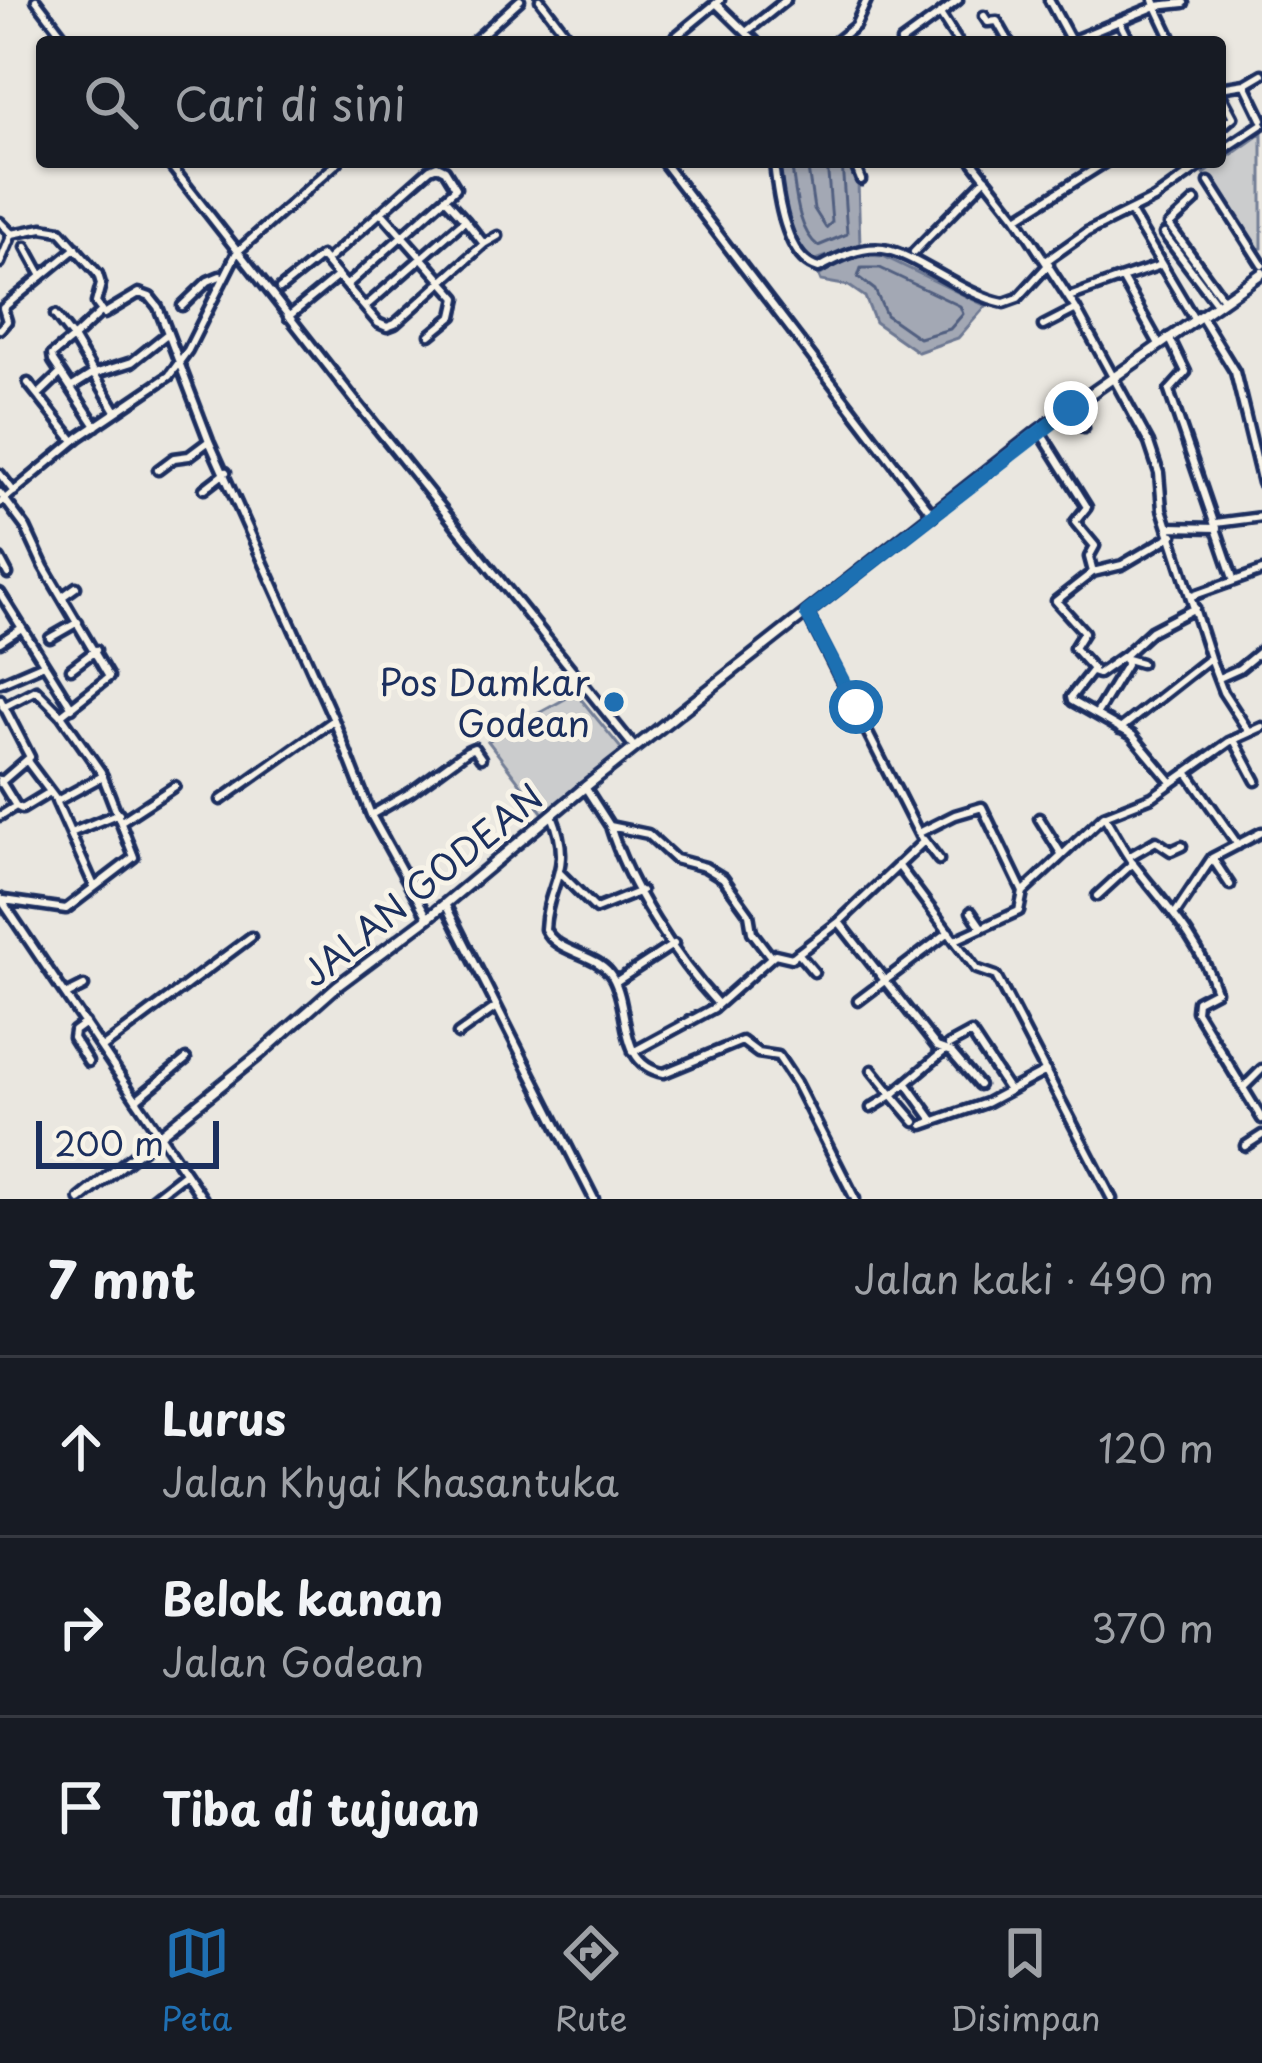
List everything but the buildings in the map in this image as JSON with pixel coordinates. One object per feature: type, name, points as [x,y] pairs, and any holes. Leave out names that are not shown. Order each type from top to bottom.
[{"type":"main road","name":"JALAN GODEAN","points":[[80,1199],[585,787],[1040,430],[1262,269]]},
{"type":"street","points":[[36,0],[63,36]]},
{"type":"street","points":[[480,36],[520,0]]},
{"type":"street","points":[[539,0],[567,36]]},
{"type":"street","points":[[746,32],[786,0]]},
{"type":"street","points":[[842,36],[855,26],[867,0]]},
{"type":"street","points":[[909,36],[958,0]]},
{"type":"street","points":[[1049,0],[1068,36]]},
{"type":"street","points":[[677,36],[719,3],[750,36]]},
{"type":"street","points":[[1086,36],[1155,3],[1184,3]]},
{"type":"street","points":[[1155,3],[1169,36]]},
{"type":"street","points":[[940,14],[954,36]]},
{"type":"street","points":[[984,16],[988,22],[999,23],[1006,36]]},
{"type":"street","points":[[1120,22],[1127,36]]},
{"type":"street","points":[[1226,89],[1262,74]]},
{"type":"street","points":[[1226,148],[1262,121],[1245,84]]},
{"type":"street","points":[[173,168],[635,748]]},
{"type":"street","points":[[61,716],[108,680],[109,673],[26,528],[2,499],[179,366],[237,252],[331,168]]},
{"type":"street","points":[[326,262],[435,168]]},
{"type":"street","points":[[347,286],[456,188],[441,168]]},
{"type":"street","points":[[668,168],[933,514]]},
{"type":"street","points":[[776,168],[788,226],[802,261],[809,266],[819,268],[838,257],[885,249],[943,280],[1004,303],[1018,298],[1047,263],[1088,232],[1197,168]]},
{"type":"street","points":[[856,168],[860,180]]},
{"type":"street","points":[[978,168],[1069,297],[1149,443],[1159,473],[1162,509],[1210,658],[1250,732]]},
{"type":"street","points":[[1017,218],[1096,168]]},
{"type":"street","points":[[914,252],[986,178]]},
{"type":"street","points":[[1209,182],[1262,269]]},
{"type":"street","points":[[446,200],[484,244]]},
{"type":"street","points":[[1195,201],[1169,226],[1220,302]]},
{"type":"street","points":[[1130,211],[1160,266],[1235,372],[1262,483]]},
{"type":"street","points":[[382,213],[457,298],[453,316],[430,335]]},
{"type":"street","points":[[365,307],[464,220]]},
{"type":"street","points":[[0,222],[11,233]]},
{"type":"street","points":[[11,233],[52,227],[98,274],[101,284],[96,303],[106,316],[139,293],[158,307],[209,441],[334,720],[371,815],[428,918]]},
{"type":"street","points":[[0,263],[11,233]]},
{"type":"street","points":[[1164,234],[1220,302]]},
{"type":"street","points":[[280,289],[321,256],[386,327],[498,236]]},
{"type":"street","points":[[26,248],[42,276]]},
{"type":"street","points":[[0,329],[8,321],[3,308],[76,248]]},
{"type":"street","points":[[1069,297],[1160,266]]},
{"type":"street","points":[[182,306],[208,281],[224,274]]},
{"type":"street","points":[[288,317],[338,276]]},
{"type":"street","points":[[1122,278],[1160,344]]},
{"type":"street","points":[[1043,326],[1076,309]]},
{"type":"street","points":[[96,426],[52,356],[101,312]]},
{"type":"street","points":[[56,316],[117,412]]},
{"type":"street","points":[[72,387],[132,362],[167,334]]},
{"type":"street","points":[[1169,337],[1186,372],[1169,391],[1234,581]]},
{"type":"street","points":[[38,395],[61,373]]},
{"type":"street","points":[[28,383],[74,441]]},
{"type":"street","points":[[1071,408],[1084,428]]},
{"type":"street","points":[[1040,430],[1088,507],[1075,522],[1095,546],[1089,556],[1094,572]]},
{"type":"street","points":[[158,470],[209,441]]},
{"type":"street","points":[[205,489],[226,472]]},
{"type":"street","points":[[0,474],[14,492]]},
{"type":"street","points":[[1195,608],[1151,631],[1126,657],[1098,674],[1074,648],[1084,632],[1056,601],[1094,572],[1122,566],[1172,531],[1262,517]]},
{"type":"street","points":[[0,559],[8,574]]},
{"type":"street","points":[[1192,596],[1262,572]]},
{"type":"street","points":[[62,597],[76,587]]},
{"type":"street","points":[[0,593],[72,707]]},
{"type":"street","points":[[807,613],[922,836],[939,860]]},
{"type":"street","points":[[50,638],[79,622]]},
{"type":"street","points":[[0,642],[20,629]]},
{"type":"street","points":[[70,669],[96,650]]},
{"type":"street","points":[[1219,678],[1240,669],[1262,650]]},
{"type":"street","points":[[1126,657],[1141,663]]},
{"type":"street","points":[[1097,712],[1126,657]]},
{"type":"street","points":[[1120,729],[1210,658]]},
{"type":"street","points":[[0,682],[44,664]]},
{"type":"street","points":[[1092,672],[1071,697],[1074,703],[1132,736],[1172,783]]},
{"type":"street","points":[[1,899],[62,909],[134,857],[103,776],[61,716],[36,690],[2,703],[29,755],[0,782],[22,809],[50,792]]},
{"type":"street","points":[[221,800],[334,720]]},
{"type":"street","points":[[858,1001],[884,978],[952,936],[1019,911],[1023,892],[1104,816],[1132,808],[1234,740],[1262,727]]},
{"type":"street","points":[[1234,740],[1256,781]]},
{"type":"street","points":[[371,815],[467,751],[474,748],[482,758]]},
{"type":"street","points":[[27,761],[56,801],[94,886]]},
{"type":"street","points":[[1187,772],[1238,845]]},
{"type":"street","points":[[56,801],[103,776]]},
{"type":"street","points":[[72,833],[120,817],[175,786]]},
{"type":"street","points":[[585,787],[690,973],[718,1004]]},
{"type":"street","points":[[0,816],[16,806]]},
{"type":"street","points":[[632,1052],[718,1004],[771,956],[778,953],[791,958],[839,922],[922,836],[955,814],[982,807],[1023,892]]},
{"type":"street","points":[[552,815],[560,835],[561,874],[546,917],[548,935],[598,962],[616,982],[632,1052],[643,1065],[664,1073],[742,1041],[758,1053],[778,1056],[855,1199]]},
{"type":"street","points":[[1104,816],[1131,860],[1176,912],[1215,988],[1214,994],[1197,1001],[1196,1011],[1262,1119]]},
{"type":"street","points":[[1039,818],[1063,856]]},
{"type":"street","points":[[610,826],[648,834],[675,859],[706,866],[723,878],[749,914],[752,932],[771,956]]},
{"type":"street","points":[[1176,912],[1212,858],[1262,832]]},
{"type":"street","points":[[1097,896],[1156,841],[1171,851],[1182,846]]},
{"type":"street","points":[[1212,858],[1230,885]]},
{"type":"street","points":[[897,864],[976,969],[997,976],[1112,1199]]},
{"type":"street","points":[[561,874],[596,909],[641,891]]},
{"type":"street","points":[[1,899],[203,1199]]},
{"type":"street","points":[[445,904],[594,1199]]},
{"type":"street","points":[[970,912],[982,928]]},
{"type":"street","points":[[839,922],[979,1084]]},
{"type":"street","points":[[102,1048],[250,937]]},
{"type":"street","points":[[616,982],[674,944]]},
{"type":"street","points":[[798,952],[814,972]]},
{"type":"street","points":[[65,995],[84,986]]},
{"type":"street","points":[[458,1034],[496,1007]]},
{"type":"street","points":[[85,1023],[74,1030],[73,1038],[88,1062]]},
{"type":"street","points":[[871,1108],[971,1033],[1008,1089]]},
{"type":"street","points":[[944,1049],[967,1047]]},
{"type":"street","points":[[136,1100],[186,1059]]},
{"type":"street","points":[[872,1070],[919,1124],[986,1103],[1046,1071]]},
{"type":"street","points":[[1243,1088],[1262,1070]]},
{"type":"street","points":[[906,1083],[933,1120]]},
{"type":"street","points":[[1245,1146],[1262,1135]]},
{"type":"street","points":[[152,1199],[184,1174]]},
{"type":"shaded area","points":[[1262,133],[1262,248],[1253,250],[1204,174],[1226,168],[1226,158]]},
{"type":"shaded area","points":[[576,693],[624,752],[544,815],[488,741]]},
{"type":"water","points":[[780,168],[854,168],[860,245],[813,261],[797,239]]},
{"type":"water","points":[[883,256],[986,306],[958,338],[918,352],[875,322],[865,297],[849,286],[821,281],[819,276],[843,260]]},
{"type":"place","name":"Pos Damkar Godean","points":[[614,702]]},
{"type":"route","points":[[856,707],[807,613],[1071,408]]}]
